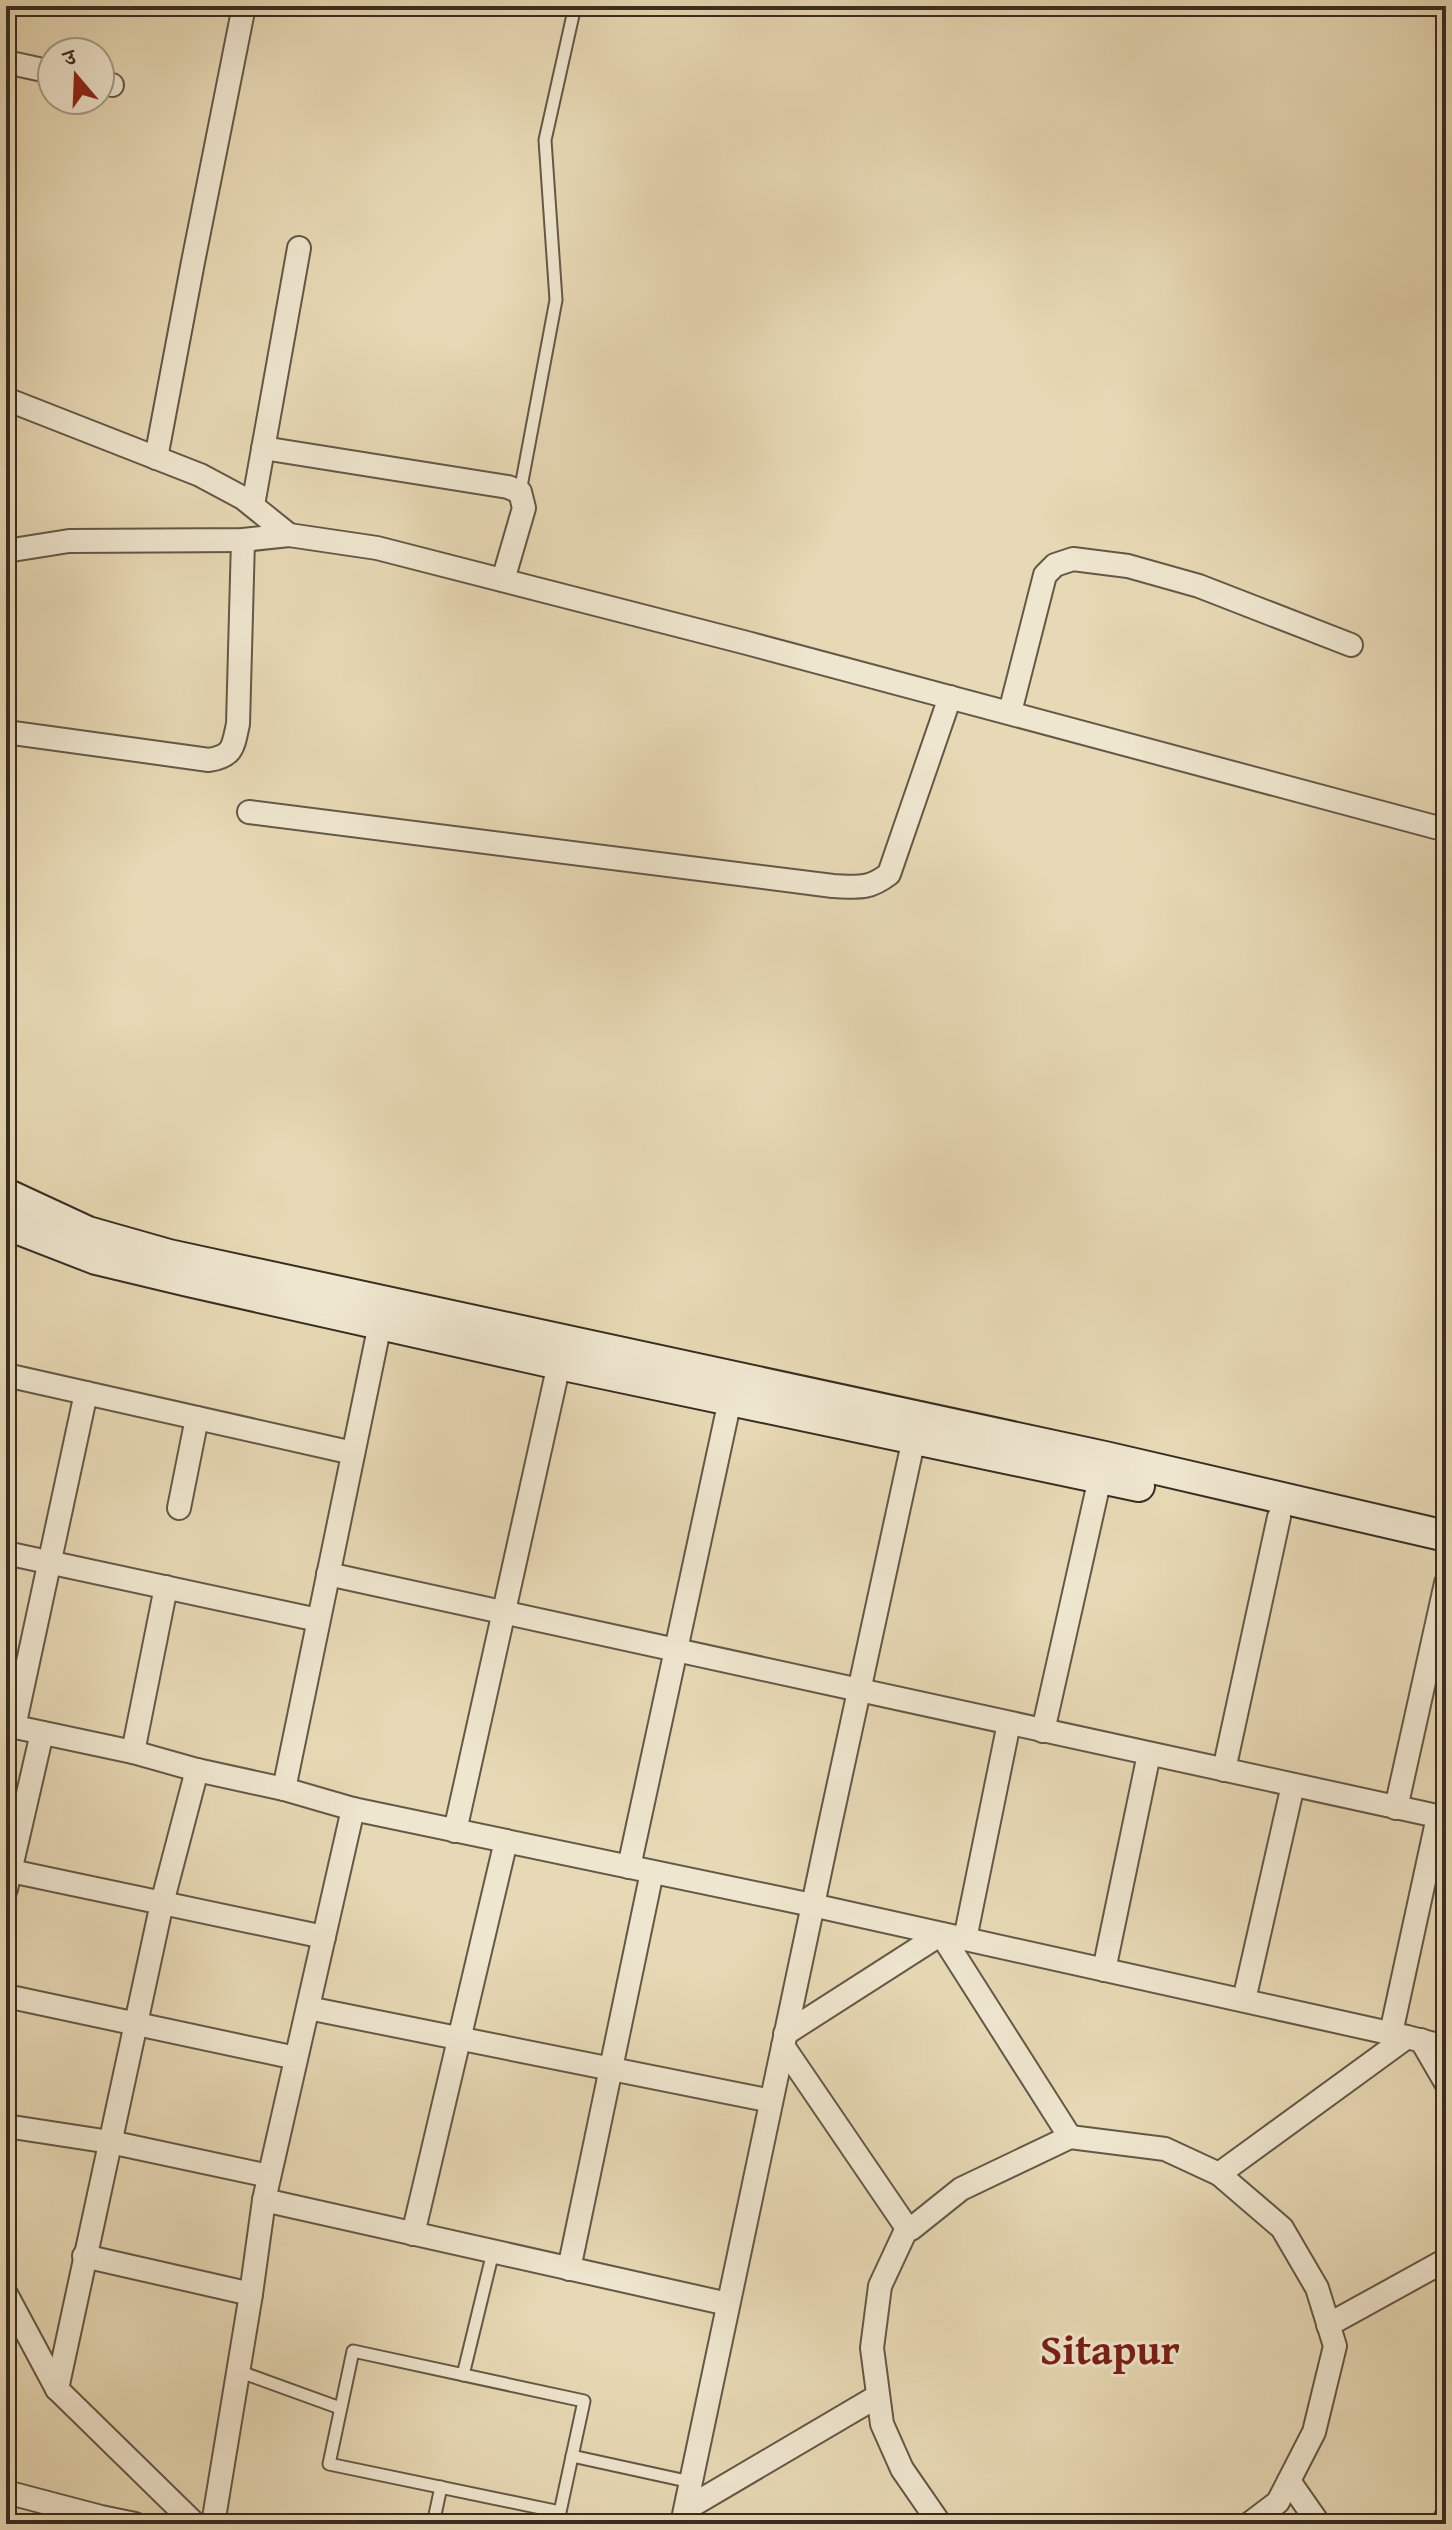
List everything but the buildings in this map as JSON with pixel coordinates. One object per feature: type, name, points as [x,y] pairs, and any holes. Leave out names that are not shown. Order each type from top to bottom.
[{"type":"street","points":[[156,458],[244,6]]},
{"type":"street","points":[[6,62],[36,69]]},
{"type":"street","points":[[253,505],[299,248]]},
{"type":"street","points":[[6,399],[200,475],[243,498],[289,535]]},
{"type":"street","points":[[263,448],[508,487],[520,492],[524,508],[503,580]]},
{"type":"street","points":[[6,551],[69,541],[243,540],[289,535],[377,548],[1010,712],[1446,830]]},
{"type":"street","points":[[6,732],[209,760],[223,758],[232,750],[238,724],[243,540]]},
{"type":"street","points":[[1010,712],[1045,575],[1055,565],[1073,559],[1128,566],[1199,586],[1351,645]]},
{"type":"street","points":[[249,812],[863,888],[876,884],[889,874],[950,697]]},
{"type":"street","points":[[6,1194],[88,1232],[169,1255],[1105,1457],[1446,1536]]},
{"type":"street","points":[[6,1224],[96,1259],[559,1364],[1446,1554]]},
{"type":"street","points":[[284,1789],[380,1324]]},
{"type":"street","points":[[455,1831],[559,1364]]},
{"type":"street","points":[[6,1375],[353,1453]]},
{"type":"street","points":[[86,1393],[10,1726],[133,1752],[353,1809],[812,1905],[1446,2047]]},
{"type":"street","points":[[629,1867],[730,1400]]},
{"type":"street","points":[[179,1508],[197,1418]]},
{"type":"street","points":[[684,2517],[812,1905],[914,1438]]},
{"type":"street","points":[[1043,1731],[1100,1478]]},
{"type":"street","points":[[1224,1770],[1279,1517]]},
{"type":"street","points":[[6,1553],[318,1620]]},
{"type":"street","points":[[328,1574],[1442,1817],[1406,2036],[1219,2174]]},
{"type":"street","points":[[1396,1808],[1446,1583]]},
{"type":"street","points":[[133,1752],[166,1587]]},
{"type":"street","points":[[965,1939],[1009,1723]]},
{"type":"street","points":[[42,1733],[7,1876],[162,1903],[324,1937]]},
{"type":"street","points":[[1104,1970],[1149,1754]]},
{"type":"street","points":[[57,2389],[162,1903],[197,1770]]},
{"type":"street","points":[[1244,2000],[1293,1785]]},
{"type":"street","points":[[213,2524],[264,2200],[353,1809]]},
{"type":"street","points":[[413,2234],[506,1841]]},
{"type":"street","points":[[569,2269],[652,1872]]},
{"type":"street","points":[[784,2040],[941,1934]]},
{"type":"street","points":[[941,1934],[1070,2137]]},
{"type":"street","points":[[6,1996],[296,2058]]},
{"type":"street","points":[[308,2008],[771,2101]]},
{"type":"street","points":[[1406,2036],[1446,2083]]},
{"type":"street","points":[[784,2040],[907,2228]]},
{"type":"street","points":[[6,2126],[110,2142],[269,2176]]},
{"type":"street","points":[[907,2228],[911,2229],[961,2189],[1070,2137],[1165,2149],[1219,2174],[1282,2228],[1317,2288],[1335,2346],[1314,2432],[1278,2502],[1249,2524]]},
{"type":"street","points":[[264,2200],[728,2304]]},
{"type":"street","points":[[907,2228],[880,2286],[872,2348],[882,2424],[902,2469],[940,2524]]},
{"type":"street","points":[[84,2256],[251,2294]]},
{"type":"street","points":[[1328,2325],[1446,2260]]},
{"type":"street","points":[[6,2294],[12,2314],[57,2389],[195,2524]]},
{"type":"street","points":[[684,2517],[878,2396]]},
{"type":"street","points":[[1289,2481],[1319,2524]]},
{"type":"street","points":[[6,2492],[135,2524]]},
{"type":"street","points":[[1445,2524],[1446,2517]]},
{"type":"lane","points":[[520,492],[556,300],[545,140],[575,6]]},
{"type":"lane","points":[[463,2375],[493,2252]]},
{"type":"lane","points":[[353,2351],[584,2401],[560,2512],[329,2464],[340,2408],[353,2351]]},
{"type":"lane","points":[[238,2371],[340,2408]]},
{"type":"lane","points":[[572,2456],[691,2482]]},
{"type":"lane","points":[[433,2524],[441,2487]]},
{"type":"district","name":"Sitapur","points":[[1110,2348]]}]
